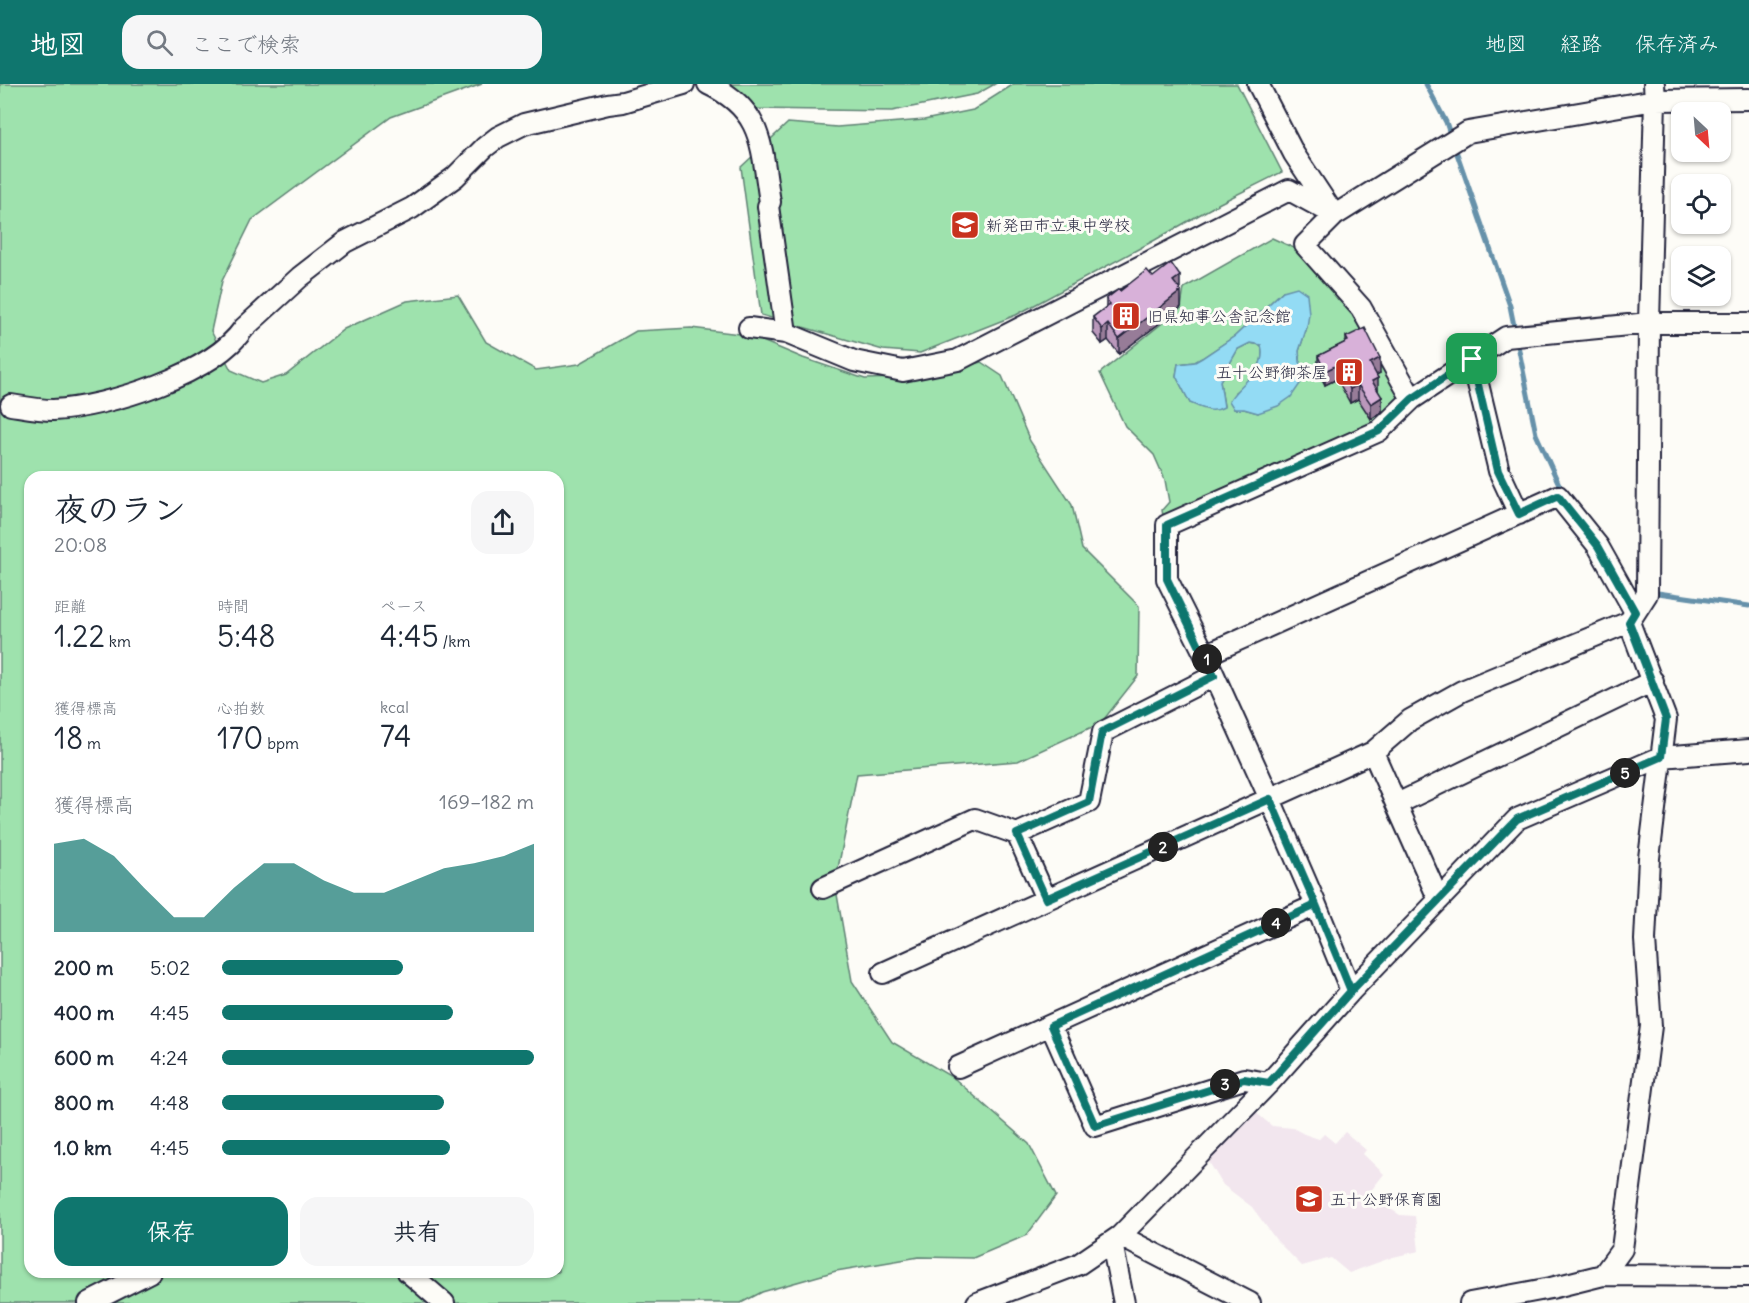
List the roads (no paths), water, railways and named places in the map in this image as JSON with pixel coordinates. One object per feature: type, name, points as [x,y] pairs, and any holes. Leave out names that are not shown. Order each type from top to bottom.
[{"type":"street","points":[[11,405],[51,410],[88,405],[127,397],[197,368],[237,338],[244,327],[300,277],[345,242],[412,208],[455,177],[498,137],[524,124],[623,102],[684,84]]},
{"type":"street","points":[[708,84],[724,92],[742,106],[758,134],[770,202],[768,206],[786,333]]},
{"type":"street","points":[[1258,84],[1294,154],[1335,215]]},
{"type":"street","points":[[883,973],[1373,752],[1410,720],[1462,691],[1632,617],[1647,594],[1654,92]]},
{"type":"street","points":[[1412,399],[1361,308],[1305,245],[1335,215],[1468,132],[1654,92],[1749,99]]},
{"type":"street","points":[[749,328],[786,333],[854,361],[903,371],[958,360],[1289,190],[1335,215]]},
{"type":"street","points":[[1351,991],[1270,799],[1167,579],[1167,525],[1379,431],[1412,399],[1506,337],[1650,323],[1749,323]]},
{"type":"street","points":[[1472,359],[1498,471],[1519,514]]},
{"type":"street","points":[[1205,656],[1558,496],[1598,546],[1632,617],[1666,719],[1649,858],[1645,940],[1651,1026],[1622,1249],[1603,1275]]},
{"type":"street","points":[[823,888],[975,819],[1017,834],[1089,802],[1102,732],[1214,676]]},
{"type":"street","points":[[1397,804],[1653,681]]},
{"type":"street","points":[[977,1303],[1079,1264],[1116,1239],[1269,1083],[1351,991],[1517,819],[1661,757],[1749,750]]},
{"type":"street","points":[[1373,752],[1439,900]]},
{"type":"street","points":[[1017,834],[1046,899]]},
{"type":"street","points":[[958,1067],[1316,905]]},
{"type":"street","points":[[1051,1026],[1095,1126],[1244,1079],[1269,1083]]},
{"type":"street","points":[[1116,1239],[1124,1303]]},
{"type":"street","points":[[1116,1239],[1250,1303]]},
{"type":"street","points":[[1470,1303],[1553,1295],[1603,1275],[1749,1276]]},
{"type":"street","points":[[88,1303],[138,1278]]},
{"type":"street","points":[[415,1278],[444,1303]]},
{"type":"water","points":[[1297,287],[1307,294],[1309,314],[1299,351],[1302,381],[1291,397],[1278,406],[1258,413],[1234,409],[1229,401],[1257,369],[1262,354],[1261,345],[1250,343],[1238,349],[1220,381],[1224,407],[1211,410],[1190,403],[1176,376],[1178,364],[1195,362],[1202,358],[1235,336],[1283,291]]},
{"type":"waterway","points":[[1426,84],[1446,122],[1451,137]]},
{"type":"waterway","points":[[1454,145],[1510,306],[1536,434],[1563,493]]},
{"type":"waterway","points":[[1630,589],[1749,606]]},
{"type":"place","name":"新発田市立東中学校","points":[[965,225]]},
{"type":"place","name":"旧県知事公舎記念館","points":[[1126,316]]},
{"type":"place","name":"五十公野御茶屋","points":[[1349,372]]},
{"type":"place","name":"五十公野保育園","points":[[1309,1199]]}]
